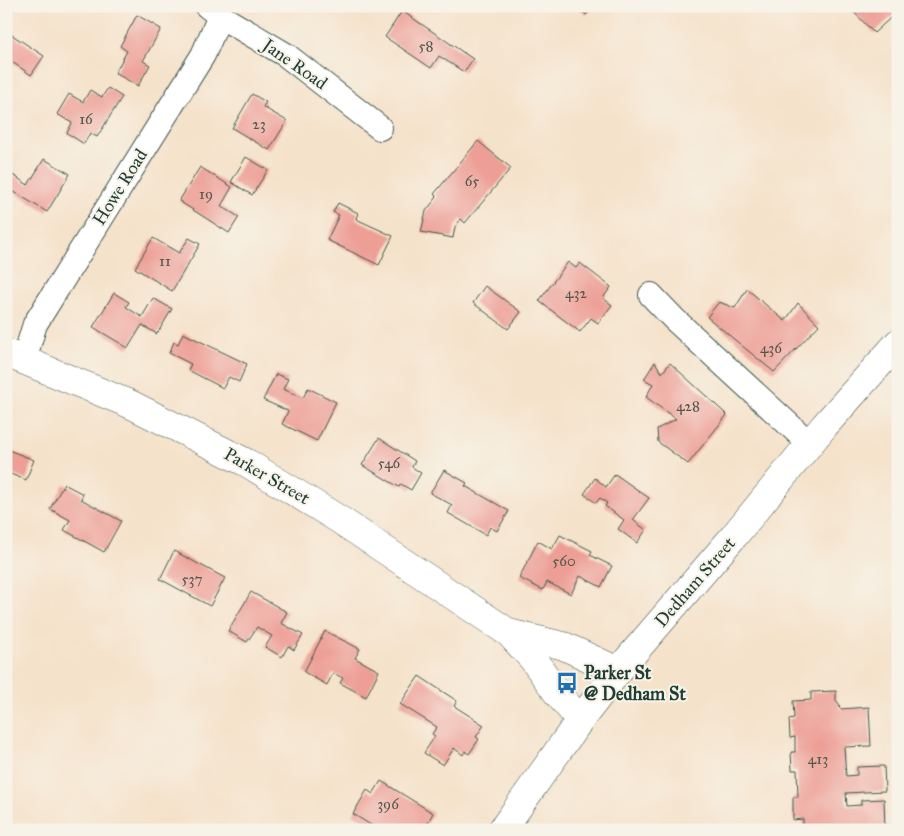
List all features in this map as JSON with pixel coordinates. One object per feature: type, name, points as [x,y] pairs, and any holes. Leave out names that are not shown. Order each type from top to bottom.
[{"type":"main road","name":"Dedham Street","points":[[502,830],[580,720],[618,671],[734,536],[825,425],[898,343]]},
{"type":"main road","name":"Parker Street","points":[[15,357],[132,405],[247,463],[340,520],[509,633],[532,658],[580,720]]},
{"type":"main road","name":"Parker Street","points":[[509,633],[564,646],[618,671]]},
{"type":"street","name":"Jane Road","points":[[214,11],[286,55],[380,128]]},
{"type":"street","name":"Howe Road","points":[[15,357],[203,55],[214,11]]},
{"type":"street","points":[[651,295],[674,319],[810,444]]},
{"type":"building","points":[[577,6],[594,6],[586,15]]},
{"type":"building","points":[[848,6],[898,6],[898,11],[874,33]]},
{"type":"building","points":[[402,11],[473,59],[464,72],[439,56],[431,68],[385,37]]},
{"type":"building","points":[[137,15],[161,29],[143,61],[150,65],[138,86],[115,73],[127,51],[120,46]]},
{"type":"building","points":[[6,31],[44,56],[31,75],[12,62],[6,69]]},
{"type":"building","points":[[108,88],[122,97],[97,137],[90,133],[84,144],[67,133],[72,123],[57,114],[69,94],[83,102],[90,90],[102,97]]},
{"type":"building","points":[[252,94],[266,102],[263,107],[287,121],[269,150],[232,128]]},
{"type":"building","points":[[478,141],[511,168],[465,223],[461,219],[455,227],[453,238],[421,232],[426,211],[437,197],[434,194]]},
{"type":"building","points":[[246,157],[268,170],[252,195],[231,182]]},
{"type":"building","points":[[44,159],[70,174],[47,212],[6,187],[13,175],[28,185]]},
{"type":"building","points":[[200,167],[232,187],[221,206],[239,217],[229,233],[179,201]]},
{"type":"building","points":[[338,203],[358,213],[356,219],[393,236],[379,265],[327,240],[339,215],[333,212]]},
{"type":"building","points":[[153,238],[179,253],[189,238],[200,244],[172,291],[135,268]]},
{"type":"building","points":[[6,252],[12,255],[6,269]]},
{"type":"building","points":[[568,262],[576,268],[580,263],[611,287],[603,298],[612,305],[598,323],[591,318],[580,332],[539,301]]},
{"type":"building","points":[[485,286],[521,312],[508,329],[473,303]]},
{"type":"building","points":[[747,289],[785,321],[798,303],[819,325],[774,372],[707,317],[719,302],[735,308]]},
{"type":"building","points":[[114,293],[129,302],[126,307],[142,317],[153,298],[172,309],[157,334],[142,325],[128,348],[93,327]]},
{"type":"building","points":[[183,333],[247,364],[239,382],[229,377],[223,388],[188,370],[191,364],[169,353],[174,342],[178,344]]},
{"type":"building","points":[[655,362],[662,373],[670,363],[727,415],[688,464],[658,442],[657,429],[676,419],[646,397],[653,384],[644,379]]},
{"type":"building","points":[[276,374],[288,379],[283,389],[303,398],[308,388],[336,402],[317,441],[282,424],[288,411],[263,400]]},
{"type":"building","points":[[379,438],[415,461],[412,467],[421,473],[411,490],[401,484],[399,487],[362,465]]},
{"type":"building","points":[[6,449],[34,460],[26,480],[8,473],[6,477]]},
{"type":"building","points":[[444,470],[467,483],[465,486],[509,511],[497,531],[490,527],[486,535],[448,513],[452,505],[430,493]]},
{"type":"building","points":[[615,474],[649,498],[633,520],[646,530],[637,543],[618,529],[624,520],[605,506],[607,503],[600,498],[596,503],[584,494],[595,478],[606,487]]},
{"type":"building","points":[[64,484],[83,494],[81,499],[121,521],[104,552],[64,530],[70,520],[50,509]]},
{"type":"building","points":[[560,535],[592,551],[590,555],[612,566],[601,587],[580,576],[571,594],[547,582],[543,590],[519,578],[538,541],[552,549]]},
{"type":"building","points":[[174,551],[225,578],[210,606],[160,579]]},
{"type":"building","points":[[251,592],[287,612],[281,623],[303,635],[294,650],[288,646],[282,657],[265,647],[272,636],[257,627],[247,642],[228,631]]},
{"type":"building","points":[[325,631],[360,649],[355,658],[379,671],[366,697],[340,683],[343,678],[333,673],[327,685],[304,672]]},
{"type":"building","points":[[419,676],[457,701],[454,706],[484,725],[476,737],[479,739],[469,754],[465,751],[463,755],[454,748],[443,765],[424,753],[435,736],[432,734],[437,727],[400,704]]},
{"type":"building","points":[[836,691],[836,700],[840,709],[869,707],[871,746],[844,747],[846,776],[857,775],[857,767],[884,766],[885,791],[846,793],[847,806],[861,805],[861,800],[884,799],[885,830],[803,830],[803,819],[793,820],[793,797],[798,797],[797,770],[792,770],[791,752],[795,752],[795,737],[790,738],[789,719],[794,718],[793,701],[811,700],[811,692]]},
{"type":"building","points":[[381,781],[433,813],[424,830],[372,830],[374,827],[353,814],[367,790],[373,794]]},
{"type":"place","name":"Parker St @ Dedham St","points":[[567,683]]}]
